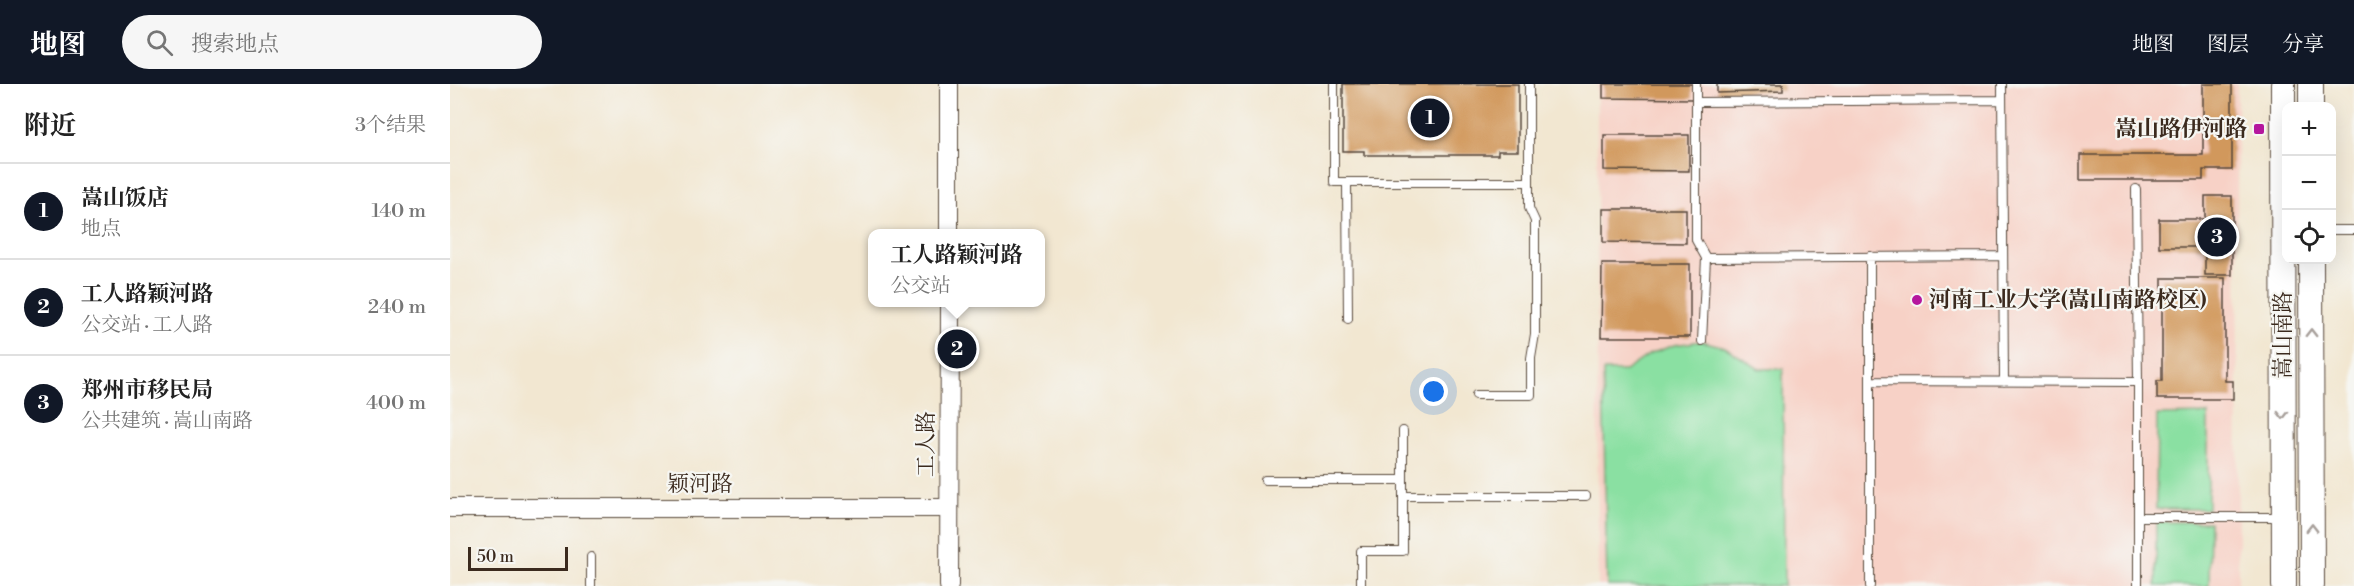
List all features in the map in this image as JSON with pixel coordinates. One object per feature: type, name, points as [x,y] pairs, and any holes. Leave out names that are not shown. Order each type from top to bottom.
[{"type":"main road","name":"嵩山南路","points":[[2283,84],[2284,586]]},
{"type":"main road","points":[[2311,84],[2311,102]]},
{"type":"main road","name":"嵩山南路","points":[[2311,264],[2312,586]]},
{"type":"street","points":[[949,84],[950,229]]},
{"type":"street","name":"工人路","points":[[949,586],[950,307]]},
{"type":"street","name":"颖河路","points":[[450,508],[950,508]]},
{"type":"lane","points":[[1334,84],[1334,182],[1529,182]]},
{"type":"lane","points":[[1476,395],[1531,395],[1531,358],[1535,334],[1535,221],[1529,208],[1529,84]]},
{"type":"lane","points":[[1696,84],[1696,240],[1706,258],[1702,340]]},
{"type":"lane","points":[[2002,84],[2004,382]]},
{"type":"lane","points":[[1696,102],[2002,100]]},
{"type":"lane","points":[[1347,182],[1348,319]]},
{"type":"lane","points":[[2136,189],[2138,586]]},
{"type":"lane","points":[[2336,230],[2354,230]]},
{"type":"lane","points":[[1870,256],[1870,586]]},
{"type":"lane","points":[[1706,258],[2003,256]]},
{"type":"lane","points":[[1870,381],[2138,382]]},
{"type":"lane","points":[[1361,586],[1361,551],[1403,551],[1403,431]]},
{"type":"lane","points":[[1265,480],[1403,480]]},
{"type":"lane","points":[[1403,496],[1587,496]]},
{"type":"lane","points":[[2138,517],[2284,517]]},
{"type":"lane","points":[[591,557],[591,586]]},
{"type":"shaded area","name":"河南工业大学(嵩山南路校区)","points":[[1597,84],[2237,84],[2238,586],[1598,586]]},
{"type":"green space","points":[[1702,341],[1725,347],[1759,369],[1783,369],[1784,586],[1607,586],[1603,371],[1625,371],[1650,354],[1674,345]]},
{"type":"green space","points":[[2208,414],[2208,509],[2156,509],[2157,415]]},
{"type":"green space","points":[[2156,522],[2210,522],[2209,586],[2156,586]]},
{"type":"building","points":[[1343,84],[1518,84],[1518,151],[1498,151],[1498,155],[1364,155],[1364,151],[1343,151]]},
{"type":"building","points":[[1603,84],[1692,84],[1692,99],[1603,98]]},
{"type":"building","points":[[1717,84],[1783,84],[1783,91],[1717,93]]},
{"type":"building","points":[[2203,84],[2232,84],[2232,170],[2203,170],[2203,180],[2080,180],[2080,155],[2203,155]]},
{"type":"building","points":[[1604,135],[1689,135],[1689,171],[1604,170]]},
{"type":"building","points":[[2205,196],[2232,196],[2232,275],[2205,275],[2205,247],[2159,247],[2159,219],[2205,219]]},
{"type":"building","points":[[1603,209],[1686,209],[1686,243],[1603,242]]},
{"type":"building","points":[[1602,264],[1690,264],[1690,337],[1601,337]]},
{"type":"building","points":[[2162,278],[2225,278],[2225,381],[2233,381],[2233,399],[2157,399],[2157,381],[2162,381]]},
{"type":"place","name":"嵩山饭店","points":[[1430,118]]},
{"type":"place","name":"嵩山路伊河路","points":[[2259,129]]},
{"type":"place","name":"郑州市移民局","points":[[2217,237]]},
{"type":"place","name":"河南工业大学(嵩山南路校区)","points":[[1917,300]]},
{"type":"place","name":"工人路颖河路","points":[[957,349]]}]
